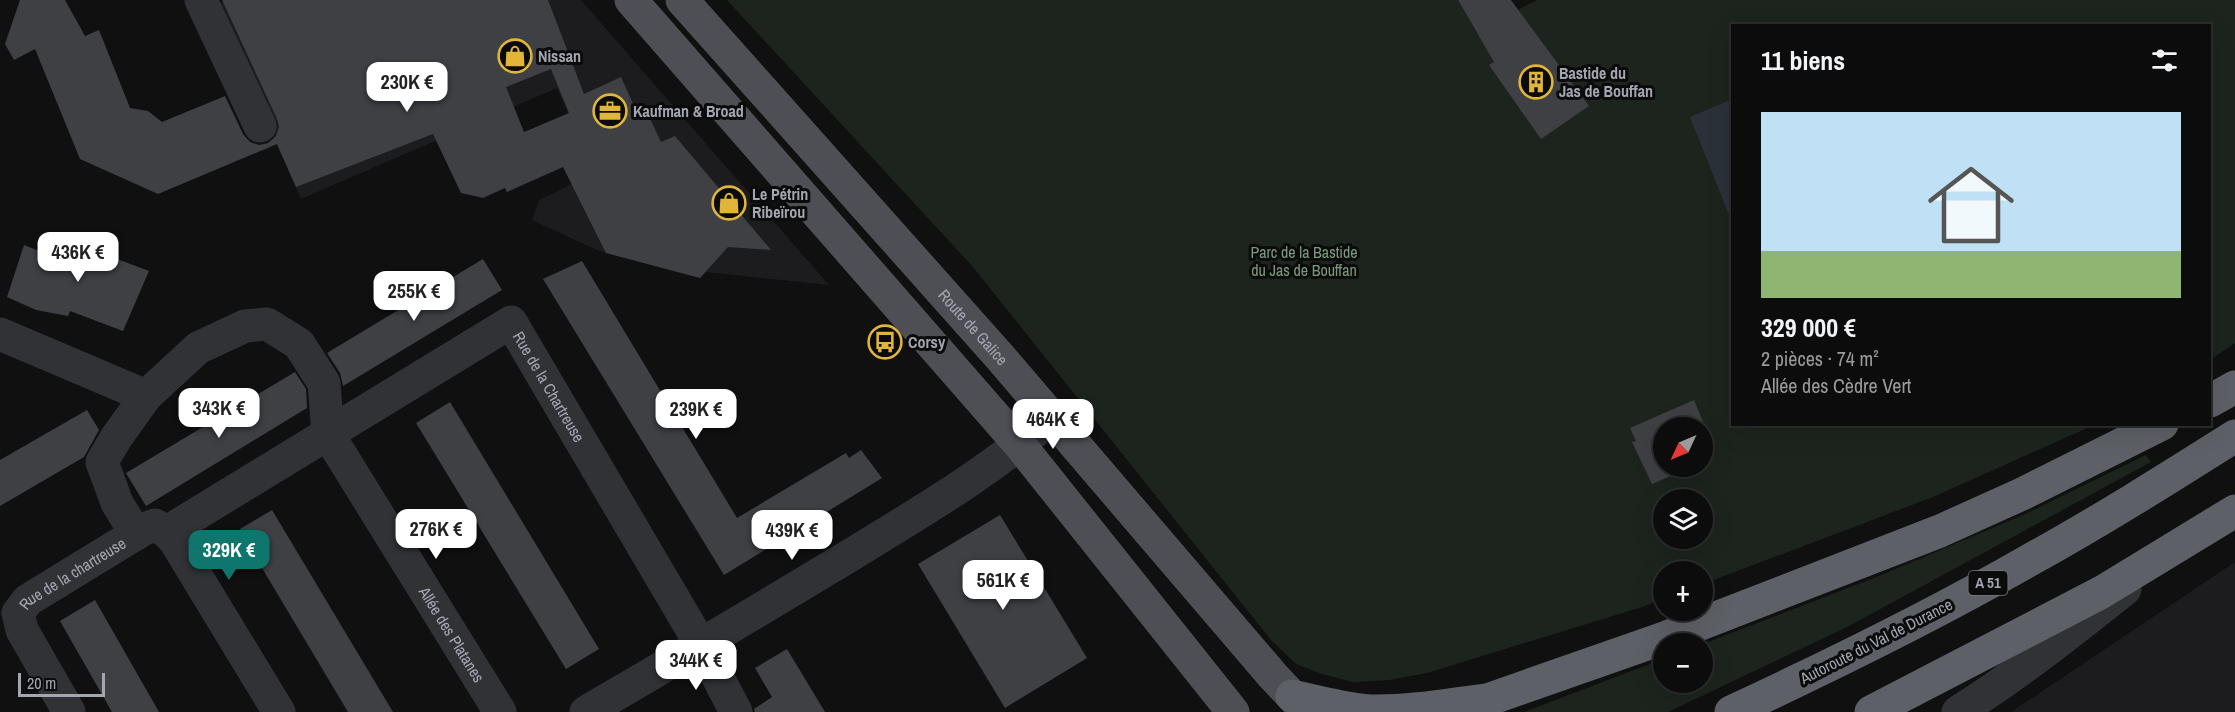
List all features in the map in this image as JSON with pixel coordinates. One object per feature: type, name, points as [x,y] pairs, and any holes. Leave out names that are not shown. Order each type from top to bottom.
[{"type":"highway","points":[[2211,400],[2235,387]]},
{"type":"highway","points":[[1299,704],[1391,712],[1476,706],[1666,637],[1941,531],[2022,494],[2158,426]]},
{"type":"highway","name":"Autoroute du Val de Durance","points":[[1731,712],[1865,648],[2027,562],[2122,507],[2235,436]]},
{"type":"highway","points":[[1871,712],[2092,597],[2235,511]]},
{"type":"main road","points":[[631,0],[1020,445],[1233,712]]},
{"type":"main road","name":"Route de Galice","points":[[682,0],[1000,357],[1299,704]]},
{"type":"street","points":[[201,0],[260,126]]},
{"type":"street","name":"Rue de la Chartreuse","points":[[149,532],[328,434],[511,322],[701,645]]},
{"type":"street","points":[[279,712],[175,541],[149,532],[117,503],[102,462],[146,396],[198,348],[245,327],[267,324],[299,344],[324,383],[328,434]]},
{"type":"street","points":[[0,334],[146,396]]},
{"type":"street","points":[[586,712],[942,500],[1020,445],[1052,417]]},
{"type":"street","name":"Allée des Platanes","points":[[328,434],[500,712]]},
{"type":"street","name":"Rue de la chartreuse","points":[[69,712],[22,630],[18,613],[28,600],[149,532]]},
{"type":"street","points":[[1958,712],[2037,658],[2190,538]]},
{"type":"street","points":[[701,645],[736,712]]},
{"type":"shaded area","points":[[226,0],[581,0],[829,285],[706,272],[700,278],[599,251],[532,220],[539,200],[594,173],[557,88],[301,199],[215,6]]},
{"type":"shaded area","points":[[1728,101],[1731,108],[1731,220],[1690,117]]},
{"type":"shaded area","points":[[2235,562],[2235,712],[2011,712]]},
{"type":"green space","name":"Parc de la Bastide du Jas de Bouffan","points":[[727,0],[1458,0],[1478,35],[1495,22],[1537,0],[2235,0],[2235,343],[2211,359],[2211,24],[1731,24],[1731,426],[2092,426],[1933,497],[1713,580],[1713,561],[1653,561],[1653,603],[1427,673],[1389,680],[1353,682],[1296,664],[1271,640],[973,267]]},
{"type":"green space","points":[[2146,455],[2151,462],[1847,627],[1713,691],[1713,640],[1879,576],[2023,515]]},
{"type":"green space","points":[[1653,663],[1653,693],[1708,693],[1668,712],[1524,712]]},
{"type":"building","points":[[20,0],[65,0],[85,36],[99,30],[130,108],[148,111],[162,122],[225,96],[243,134],[250,142],[259,145],[268,143],[276,136],[279,127],[277,119],[222,0],[548,0],[584,94],[621,77],[636,110],[644,106],[661,142],[675,136],[771,250],[728,247],[700,278],[606,253],[563,167],[507,192],[505,188],[483,198],[461,193],[433,134],[296,187],[277,144],[158,194],[80,159],[35,49],[14,60],[5,44]],"holes":[[[551,69],[569,113],[524,132],[506,87]]]},
{"type":"building","name":"Bastide du Jas de Bouffan","points":[[1458,0],[1511,0],[1589,106],[1541,139],[1489,65],[1494,62]]},
{"type":"building","points":[[59,237],[149,271],[123,331],[70,311],[68,316],[36,310],[7,297],[24,245],[52,256]]},
{"type":"building","points":[[483,259],[502,290],[343,386],[340,373],[327,353]]},
{"type":"building","points":[[582,261],[737,518],[846,453],[849,458],[861,450],[882,478],[724,575],[543,279]]},
{"type":"building","points":[[295,372],[306,389],[307,408],[146,506],[126,473]]},
{"type":"building","points":[[1694,400],[1701,417],[1655,417]]},
{"type":"building","points":[[450,402],[599,649],[566,669],[416,423]]},
{"type":"building","points":[[87,410],[99,430],[84,457],[0,506],[0,460]]},
{"type":"building","points":[[1653,418],[1653,477],[1669,477],[1652,484],[1632,442],[1636,441],[1630,428]]},
{"type":"building","points":[[272,510],[393,712],[348,712],[240,529]]},
{"type":"building","points":[[1000,515],[1087,658],[1005,708],[918,564]]},
{"type":"building","points":[[95,600],[159,712],[112,712],[60,621]]},
{"type":"building","points":[[787,649],[825,712],[755,712],[754,709],[772,697],[755,668]]},
{"type":"place","name":"Nissan","points":[[515,56]]},
{"type":"place","name":"Bastide du Jas de Bouffan","points":[[1536,82]]},
{"type":"place","name":"Kaufman & Broad","points":[[610,111]]},
{"type":"place","name":"Le Pétrin Ribeïrou","points":[[729,203]]},
{"type":"place","name":"Corsy","points":[[885,342]]}]
